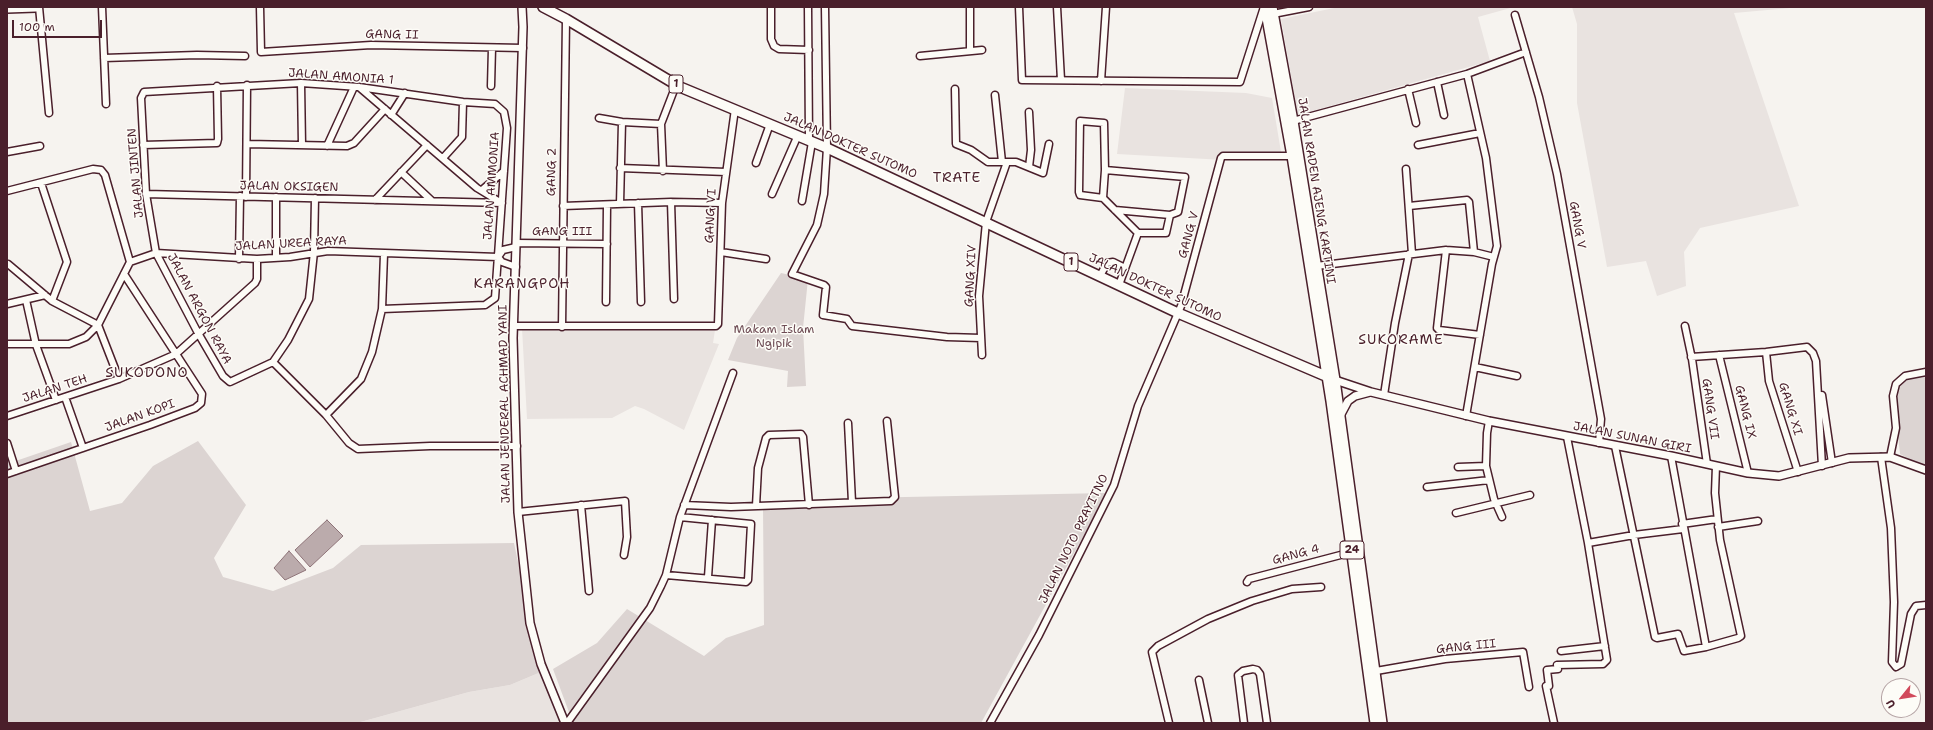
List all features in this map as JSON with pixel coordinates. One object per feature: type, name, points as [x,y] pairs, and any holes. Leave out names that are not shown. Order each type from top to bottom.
[{"type":"highway","points":[[7,8],[37,7]]},
{"type":"highway","name":"JALAN DOKTER SUTOMO","points":[[543,7],[566,19],[676,85],[798,135],[1178,313],[1331,378]]},
{"type":"highway","name":"JALAN RADEN AJENG KARTINI","points":[[1265,7],[1292,156],[1316,266],[1331,378]]},
{"type":"highway","name":"JALAN RADEN AJENG KARTINI","points":[[1273,11],[1293,121],[1300,188],[1331,378]]},
{"type":"highway","name":"24","points":[[1331,378],[1340,417],[1376,672],[1378,723]]},
{"type":"highway","name":"24","points":[[1331,378],[1352,552],[1378,723]]},
{"type":"main road","name":"JALAN JENDERAL ACHMAD YANI","points":[[522,7],[523,48],[514,326],[518,512],[530,623],[541,664],[566,723]]},
{"type":"main road","name":"JALAN SUNAN GIRI","points":[[1331,378],[1370,392],[1489,422],[1670,456],[1748,474],[1779,476],[1850,458],[1881,457],[1890,457],[1926,470]]},
{"type":"main road","points":[[1340,417],[1348,401],[1355,396],[1370,392]]},
{"type":"street","points":[[37,7],[49,114]]},
{"type":"street","points":[[102,7],[106,104]]},
{"type":"street","name":"GANG II","points":[[260,7],[262,52],[371,45],[523,48]]},
{"type":"street","points":[[771,7],[772,39],[774,46],[779,49],[809,50]]},
{"type":"street","points":[[802,201],[811,141],[808,7]]},
{"type":"street","points":[[825,7],[827,148],[821,210],[816,225],[791,272],[792,274],[825,286],[823,315],[847,319],[852,326],[947,337],[981,338]]},
{"type":"street","points":[[970,7],[970,51]]},
{"type":"street","points":[[1019,7],[1022,80],[1240,82],[1265,7]]},
{"type":"street","points":[[1057,7],[1061,80]]},
{"type":"street","points":[[1102,81],[1106,7]]},
{"type":"street","points":[[1273,11],[1309,7]]},
{"type":"street","name":"GANG V","points":[[1516,15],[1539,97],[1557,174],[1601,419],[1599,443]]},
{"type":"street","name":"GANG 2","points":[[562,327],[566,19]]},
{"type":"street","points":[[491,86],[492,48]]},
{"type":"street","points":[[920,56],[982,50]]},
{"type":"street","points":[[1293,121],[1467,74],[1526,52]]},
{"type":"street","points":[[104,58],[196,55],[245,56]]},
{"type":"street","points":[[1466,416],[1496,246],[1487,164],[1467,74]]},
{"type":"street","points":[[1437,82],[1444,115]]},
{"type":"street","points":[[301,83],[302,145]]},
{"type":"street","name":"JALAN AMONIA 1","points":[[144,92],[217,86],[301,83],[357,87],[463,102]]},
{"type":"street","points":[[239,259],[247,144],[247,85]]},
{"type":"street","points":[[663,171],[661,124],[676,85]]},
{"type":"street","points":[[143,145],[217,143],[217,86]]},
{"type":"street","points":[[327,146],[357,87],[482,190],[502,203]]},
{"type":"street","points":[[955,89],[956,144],[971,150],[988,162],[1016,162],[1043,174],[1049,144]]},
{"type":"street","points":[[1408,89],[1416,122]]},
{"type":"street","name":"JALAN JINTEN","points":[[144,92],[141,98],[146,194],[156,253]]},
{"type":"street","points":[[391,115],[405,93]]},
{"type":"street","points":[[994,95],[1004,162]]},
{"type":"street","points":[[443,158],[462,137],[463,102]]},
{"type":"street","name":"JALAN AMMONIA","points":[[382,309],[489,304],[495,298],[507,128],[504,112],[495,104],[463,102]]},
{"type":"street","points":[[247,144],[348,146],[354,143],[385,109]]},
{"type":"street","name":"GANG VI","points":[[562,327],[690,328],[714,327],[717,325],[722,203],[735,109]]},
{"type":"street","points":[[1029,112],[1031,150],[1029,168]]},
{"type":"street","points":[[599,118],[622,122],[661,124]]},
{"type":"street","points":[[1103,198],[1105,170],[1104,123],[1080,121],[1078,192],[1080,195],[1103,198],[1138,233],[1166,233],[1170,215]]},
{"type":"street","points":[[620,204],[622,122]]},
{"type":"street","points":[[756,163],[770,124]]},
{"type":"street","points":[[1418,145],[1480,133]]},
{"type":"street","points":[[772,194],[798,135]]},
{"type":"street","points":[[375,200],[427,145]]},
{"type":"street","points":[[7,152],[40,146]]},
{"type":"street","name":"GANG V","points":[[1178,313],[1223,156],[1292,156]]},
{"type":"street","name":"GANG XIV","points":[[982,355],[979,296],[986,222],[1004,162]]},
{"type":"street","points":[[620,168],[663,171],[726,172]]},
{"type":"street","points":[[1384,395],[1395,323],[1411,254],[1406,168]]},
{"type":"street","points":[[7,191],[93,169],[102,170],[105,175],[130,262],[98,325],[86,337],[69,344],[7,344]]},
{"type":"street","points":[[1105,170],[1185,177],[1178,212],[1170,215],[1115,210]]},
{"type":"street","points":[[401,172],[432,201]]},
{"type":"street","points":[[482,190],[504,172]]},
{"type":"street","points":[[41,183],[67,262],[52,301]]},
{"type":"street","name":"JALAN OKSIGEN","points":[[146,194],[502,203]]},
{"type":"street","points":[[276,197],[276,258]]},
{"type":"street","points":[[315,198],[314,252],[309,299],[288,340],[273,362],[326,415],[349,443],[358,449],[430,446],[517,446]]},
{"type":"street","points":[[1409,206],[1467,200],[1469,202],[1474,252]]},
{"type":"street","points":[[563,206],[607,206],[671,202],[722,203]]},
{"type":"street","points":[[671,202],[674,299]]},
{"type":"street","points":[[638,203],[641,302]]},
{"type":"street","points":[[606,302],[607,206]]},
{"type":"street","points":[[1119,285],[1138,233]]},
{"type":"street","name":"GANG III","points":[[516,245],[563,243],[607,244]]},
{"type":"street","points":[[498,257],[503,250],[516,245]]},
{"type":"street","points":[[1316,266],[1446,250],[1474,252],[1494,257]]},
{"type":"street","points":[[1446,250],[1437,328],[1439,330],[1480,335]]},
{"type":"street","name":"JALAN UREA RAYA","points":[[156,253],[239,259],[276,258],[328,251],[498,257],[502,262],[516,267]]},
{"type":"street","points":[[720,252],[766,259]]},
{"type":"street","points":[[130,262],[156,253]]},
{"type":"street","name":"JALAN ARGON RAYA","points":[[156,253],[198,333],[223,376],[230,382],[233,382],[273,362]]},
{"type":"street","points":[[326,415],[364,374],[372,352],[382,309],[384,254]]},
{"type":"street","name":"JALAN TEH","points":[[7,416],[119,379],[176,354],[255,283],[257,279],[257,259]]},
{"type":"street","points":[[7,262],[52,301],[98,325],[119,379]]},
{"type":"street","points":[[1100,276],[1107,263],[1113,262],[1125,268]]},
{"type":"street","points":[[124,274],[176,354]]},
{"type":"street","points":[[7,304],[45,295]]},
{"type":"street","points":[[26,300],[36,345],[56,400]]},
{"type":"street","name":"JALAN NOTO PRAYITNO","points":[[990,723],[1039,635],[1114,485],[1138,406],[1178,313]]},
{"type":"street","points":[[514,326],[562,327]]},
{"type":"street","name":"GANG VII","points":[[1685,326],[1707,464]]},
{"type":"street","points":[[1691,357],[1766,352],[1807,347],[1813,353],[1816,361],[1832,462]]},
{"type":"street","name":"GANG XI","points":[[1766,352],[1769,381],[1798,472]]},
{"type":"street","name":"JALAN KOPI","points":[[7,474],[195,408],[201,402],[202,394],[176,354]]},
{"type":"street","name":"GANG IX","points":[[1719,355],[1748,474]]},
{"type":"street","points":[[1816,361],[1822,466]]},
{"type":"street","points":[[1474,367],[1518,376]]},
{"type":"street","points":[[1890,457],[1896,428],[1893,396],[1896,384],[1905,376],[1926,372]]},
{"type":"street","points":[[566,723],[650,608],[666,575],[680,517],[733,373]]},
{"type":"street","points":[[65,396],[84,448]]},
{"type":"street","points":[[684,505],[731,507],[891,501],[895,498],[887,420]]},
{"type":"street","points":[[1489,422],[1487,433],[1486,466],[1496,504],[1502,517]]},
{"type":"street","points":[[848,423],[852,502]]},
{"type":"street","points":[[756,506],[758,468],[766,438],[769,436],[801,434],[803,437],[809,505]]},
{"type":"street","points":[[1554,723],[1546,686],[1548,686],[1547,670],[1558,669],[1557,664],[1605,664],[1607,660],[1588,544],[1567,437]]},
{"type":"street","points":[[7,443],[16,471]]},
{"type":"street","points":[[1615,446],[1656,638],[1678,634],[1684,651],[1741,636],[1718,527],[1715,493],[1716,466]]},
{"type":"street","points":[[1670,456],[1706,646]]},
{"type":"street","points":[[1881,457],[1891,528],[1894,602],[1892,662],[1896,667],[1901,664],[1911,614],[1916,606],[1926,605]]},
{"type":"street","points":[[1458,467],[1486,466]]},
{"type":"street","points":[[1427,487],[1489,480]]},
{"type":"street","points":[[1456,513],[1530,495]]},
{"type":"street","points":[[518,512],[625,501],[627,537],[624,555]]},
{"type":"street","points":[[581,505],[589,591]]},
{"type":"street","points":[[666,575],[708,577],[746,582],[748,580],[751,525],[680,517]]},
{"type":"street","points":[[1588,544],[1683,527],[1717,519]]},
{"type":"street","points":[[708,577],[712,520]]},
{"type":"street","points":[[1718,527],[1758,520]]},
{"type":"street","name":"GANG 4","points":[[1247,582],[1249,579],[1352,552]]},
{"type":"street","points":[[1169,723],[1152,652],[1158,646],[1208,618],[1266,596],[1301,587],[1321,588]]},
{"type":"street","points":[[1561,651],[1605,646]]},
{"type":"street","name":"GANG III","points":[[1376,672],[1445,659],[1523,652],[1529,687]]},
{"type":"street","points":[[1244,723],[1238,675],[1243,671],[1253,669],[1257,670],[1260,674],[1267,723]]},
{"type":"street","points":[[1199,680],[1208,723]]},
{"type":"shaded area","points":[[1339,7],[1514,7],[1478,17],[1490,61],[1298,115],[1281,19]]},
{"type":"shaded area","points":[[1572,7],[1801,7],[1734,13],[1799,206],[1700,228],[1684,252],[1686,286],[1657,296],[1646,261],[1607,267],[1577,103],[1577,24]]},
{"type":"shaded area","points":[[1125,88],[1246,93],[1272,98],[1282,158],[1224,160],[1117,154]]},
{"type":"shaded area","points":[[522,328],[715,330],[713,343],[719,344],[684,430],[644,409],[635,406],[612,418],[527,419]]},
{"type":"shaded area","points":[[327,520],[343,536],[310,567],[295,550]]},
{"type":"shaded area","points":[[289,551],[306,570],[285,580],[274,568]]},
{"type":"shaded area","points":[[541,672],[560,723],[357,723],[469,692],[510,685]]},
{"type":"green space","name":"Makam Islam Ngipik","points":[[781,273],[808,279],[803,328],[806,386],[787,387],[788,371],[728,360],[737,338]]},
{"type":"green space","points":[[1926,377],[1926,468],[1900,454],[1896,416],[1897,390],[1903,380]]},
{"type":"green space","points":[[198,441],[246,505],[214,558],[223,577],[273,591],[333,568],[361,545],[514,543],[541,672],[510,685],[469,692],[357,723],[7,723],[7,464],[71,442],[90,511],[122,503],[153,466]]},
{"type":"green space","points":[[1107,493],[981,723],[573,723],[553,669],[597,643],[627,609],[704,656],[726,638],[764,625],[763,508],[855,498]]},
{"type":"district","name":"TRATE","points":[[957,178]]},
{"type":"district","name":"KARANGPOH","points":[[522,284]]},
{"type":"district","name":"SUKORAME","points":[[1401,340]]},
{"type":"district","name":"SUKODONO","points":[[147,373]]}]
